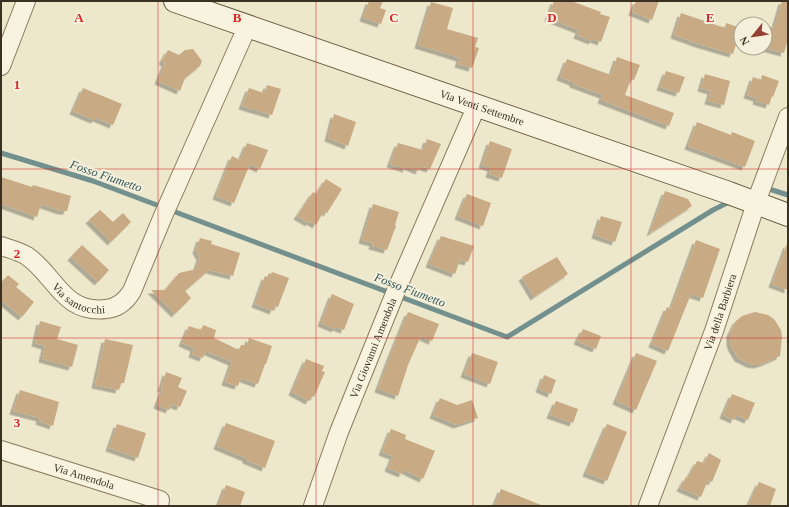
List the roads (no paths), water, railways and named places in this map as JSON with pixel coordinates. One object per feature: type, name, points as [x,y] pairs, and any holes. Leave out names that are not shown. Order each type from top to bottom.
[{"type":"street","points":[[1,66],[26,1]]},
{"type":"street","name":"Via Venti Settembre","points":[[175,1],[748,197],[788,215]]},
{"type":"street","name":"Via santocchi","points":[[1,246],[27,256],[70,300],[82,308],[97,310],[110,309],[126,300],[132,291],[166,209],[248,25]]},
{"type":"street","name":"Via Giovanni Amendola","points":[[313,506],[339,432],[398,286],[477,105]]},
{"type":"street","name":"Via della Barbiera","points":[[648,506],[714,331],[748,197],[766,175],[788,116]]},
{"type":"street","name":"Via Amendola","points":[[1,450],[160,500],[159,506]]},
{"type":"waterway","name":"Fosso Fiumetto","points":[[1,153],[93,181],[507,337],[713,210],[731,201]]},
{"type":"waterway","name":"Fosso Fiumetto","points":[[764,189],[769,189],[788,195]]}]
